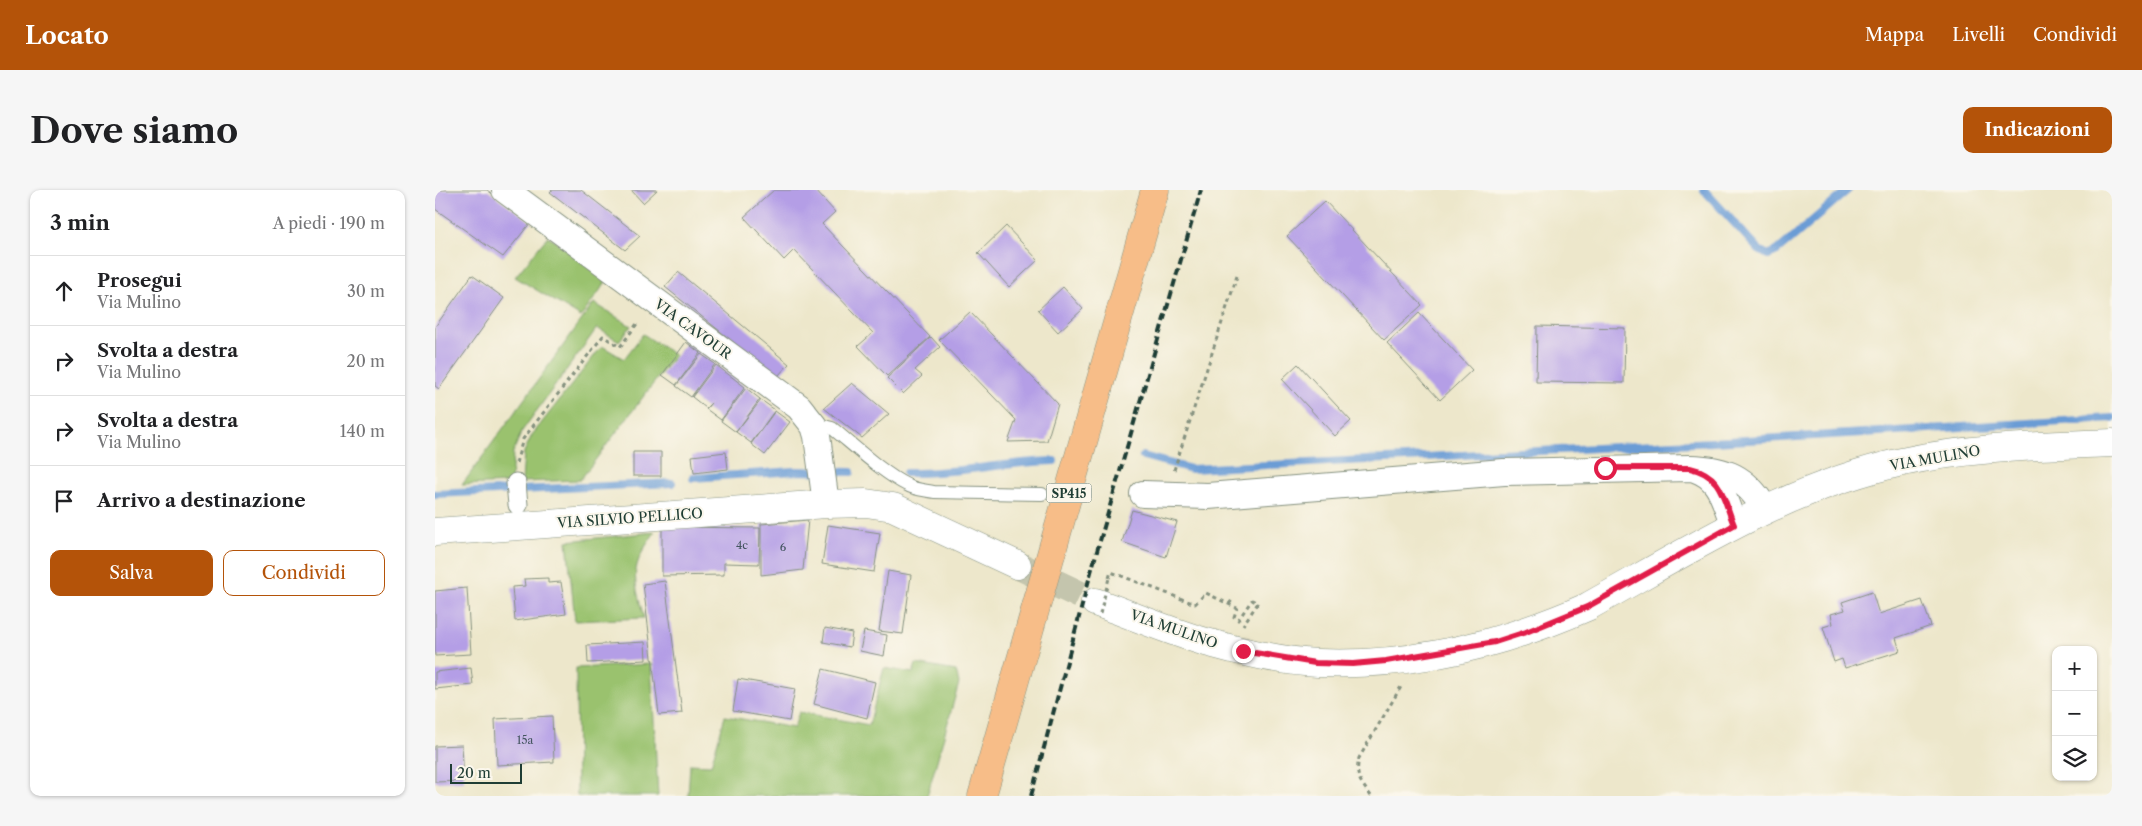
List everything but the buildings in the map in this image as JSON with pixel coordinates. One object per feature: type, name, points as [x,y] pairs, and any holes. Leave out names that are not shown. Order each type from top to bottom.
[{"type":"main road","name":"SP415","points":[[982,796],[1155,190]]},
{"type":"street","name":"VIA CAVOUR","points":[[523,195],[653,300],[799,407],[814,426],[824,496]]},
{"type":"street","name":"VIA MULINO","points":[[1097,608],[1207,642],[1315,663],[1334,664],[1407,658],[1495,642],[1557,620],[1587,607],[1765,509],[1839,481],[1901,462],[2011,447],[2112,443]]},
{"type":"street","points":[[1143,494],[1208,496],[1504,472],[1690,468],[1718,470],[1737,478],[1751,488],[1765,509]]},
{"type":"street","points":[[1690,468],[1704,473],[1719,485],[1724,493],[1734,525]]},
{"type":"street","points":[[516,483],[518,505]]},
{"type":"street","points":[[824,496],[893,507],[1017,565]]},
{"type":"street","name":"VIA SILVIO PELLICO","points":[[435,532],[824,496]]},
{"type":"lane","points":[[814,426],[820,425],[832,428],[895,478],[908,486],[934,492],[1042,494]]},
{"type":"path","points":[[1172,478],[1237,276]]},
{"type":"path","points":[[516,483],[518,454],[523,438],[603,336],[620,347],[653,300]]},
{"type":"path","points":[[1097,608],[1111,572],[1195,604],[1206,593],[1237,608],[1234,617],[1238,620],[1252,600],[1258,603],[1242,626]]},
{"type":"path","points":[[1229,604],[1233,598]]},
{"type":"path","points":[[1371,796],[1359,780],[1357,770],[1359,758],[1399,692],[1407,670],[1407,658]]},
{"type":"green space","points":[[548,236],[608,279],[581,317],[515,277]]},
{"type":"green space","points":[[594,303],[631,326],[619,341],[597,328],[522,431],[513,452],[511,483],[462,485]]},
{"type":"green space","points":[[643,334],[675,355],[580,480],[522,482],[524,452],[532,435],[602,346],[624,359]]},
{"type":"green space","points":[[655,532],[637,564],[637,592],[644,618],[575,621],[567,541]]},
{"type":"green space","points":[[651,664],[658,796],[577,796],[576,668]]},
{"type":"green space","points":[[916,664],[956,671],[959,683],[927,796],[688,796],[690,764],[711,765],[725,716],[794,728],[799,712],[869,725],[884,668],[913,673]]},
{"type":"waterway","points":[[1704,190],[1759,250],[1768,255],[1777,251],[1848,190]]},
{"type":"waterway","points":[[1143,456],[1191,469],[1713,442],[2112,418]]},
{"type":"waterway","points":[[906,473],[943,472],[1017,463],[1054,461]]},
{"type":"waterway","points":[[693,478],[794,471],[851,472]]},
{"type":"waterway","points":[[435,494],[672,483]]},
{"type":"tunnel","points":[[1017,565],[1095,602]]},
{"type":"railway","points":[[1031,796],[1091,572],[1201,190]]},
{"type":"route","points":[[1243,651],[1315,663],[1353,664],[1386,661],[1495,642],[1526,632],[1587,607],[1734,525],[1724,493],[1719,485],[1697,469],[1605,468]]}]
